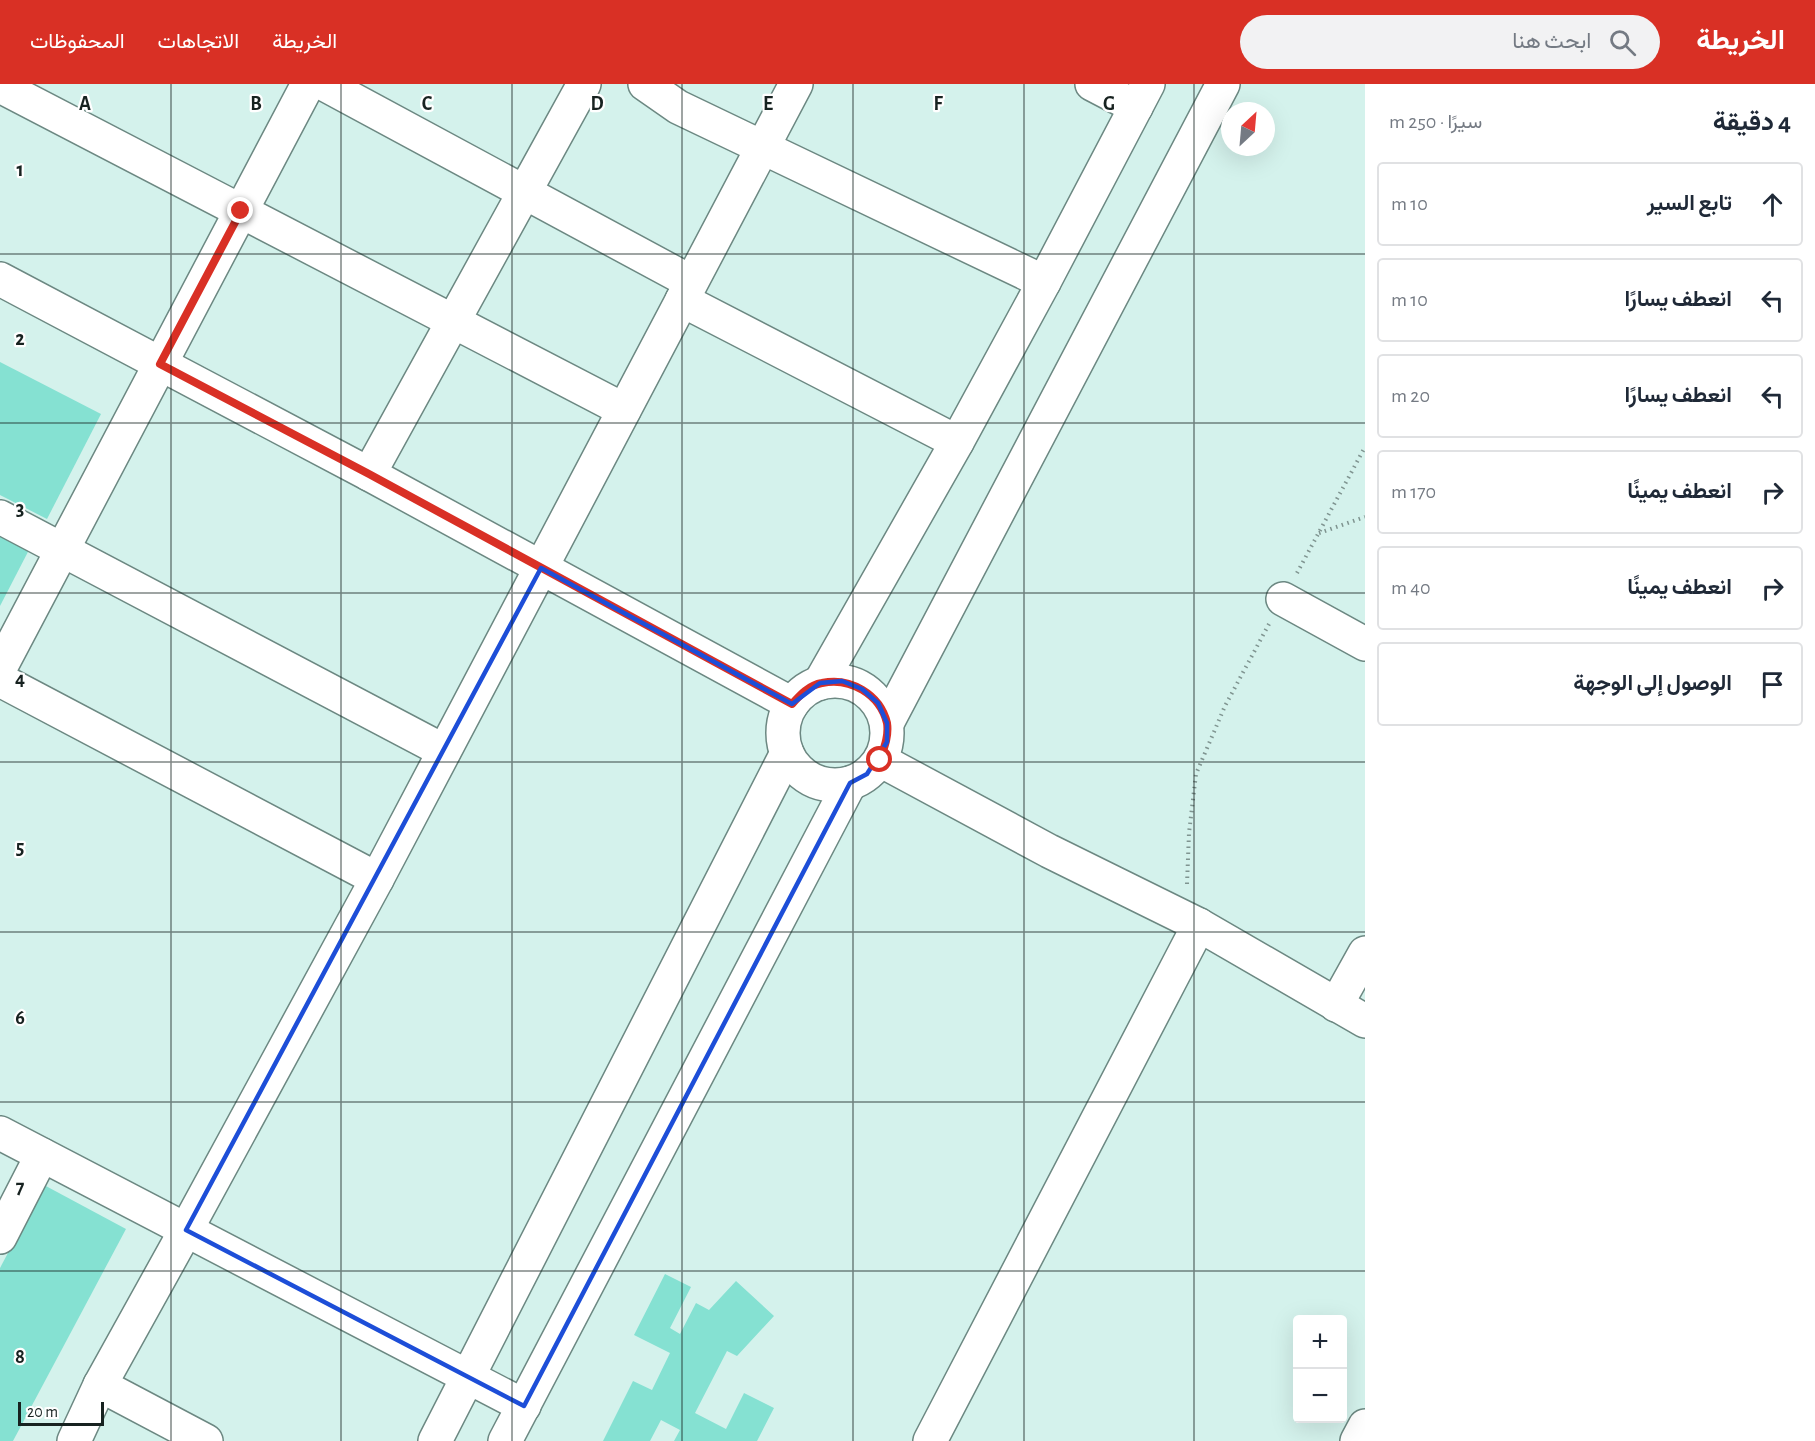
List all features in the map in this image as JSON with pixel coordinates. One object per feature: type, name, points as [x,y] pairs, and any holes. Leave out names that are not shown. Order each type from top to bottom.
[{"type":"street","points":[[0,668],[308,84]]},
{"type":"street","points":[[324,84],[525,192],[686,291],[957,442]]},
{"type":"street","points":[[369,474],[584,84]]},
{"type":"street","points":[[645,84],[678,107],[1044,282]]},
{"type":"street","points":[[74,1441],[100,1385],[377,879],[796,84]]},
{"type":"street","points":[[820,683],[957,442],[1142,96],[1092,84]]},
{"type":"street","points":[[887,723],[1223,84]]},
{"type":"street","points":[[0,86],[624,410]]},
{"type":"street","points":[[0,279],[369,474],[792,704]]},
{"type":"street","points":[[0,517],[444,751]]},
{"type":"street","points":[[1283,599],[1365,644]]},
{"type":"street","points":[[0,680],[377,879]]},
{"type":"street","points":[[842,681],[862,688],[878,703],[887,723],[887,742],[880,760],[867,774],[850,783],[831,785],[813,780],[797,769],[787,753],[783,736],[785,719],[792,704],[804,691],[820,683],[842,681]]},
{"type":"street","points":[[435,1441],[787,753]]},
{"type":"street","points":[[880,760],[1049,851],[1199,925],[1365,1021]]},
{"type":"street","points":[[505,1441],[850,783]]},
{"type":"street","points":[[930,1441],[1199,925]]},
{"type":"street","points":[[1336,1005],[1365,953]]},
{"type":"street","points":[[0,1133],[524,1406]]},
{"type":"street","points":[[0,1237],[42,1155]]},
{"type":"street","points":[[100,1385],[206,1441]]},
{"type":"street","points":[[1357,1441],[1365,1426]]},
{"type":"path","points":[[1199,925],[1186,891],[1189,833],[1196,774],[1225,706],[1365,447]]},
{"type":"path","points":[[1318,534],[1365,517]]},
{"type":"highlighted area","points":[[541,568],[792,704],[820,683],[842,681],[862,689],[878,703],[887,723],[887,742],[867,774],[850,783],[524,1406],[186,1230]]},
{"type":"building","points":[[0,362],[101,414],[47,519],[0,495]]},
{"type":"building","points":[[0,530],[31,546],[0,606]]},
{"type":"building","points":[[44,1185],[126,1229],[13,1441],[0,1441],[0,1268]]},
{"type":"building","points":[[665,1274],[691,1287],[670,1328],[680,1334],[696,1303],[709,1310],[736,1281],[774,1316],[737,1356],[727,1351],[695,1413],[726,1429],[744,1393],[774,1408],[757,1441],[674,1441],[680,1430],[661,1420],[650,1441],[603,1441],[633,1381],[652,1390],[670,1353],[634,1335]]},
{"type":"route","points":[[241,211],[160,364],[369,474],[792,704],[804,691],[820,683],[842,681],[862,688],[878,703],[887,723],[887,742],[880,760]]}]
